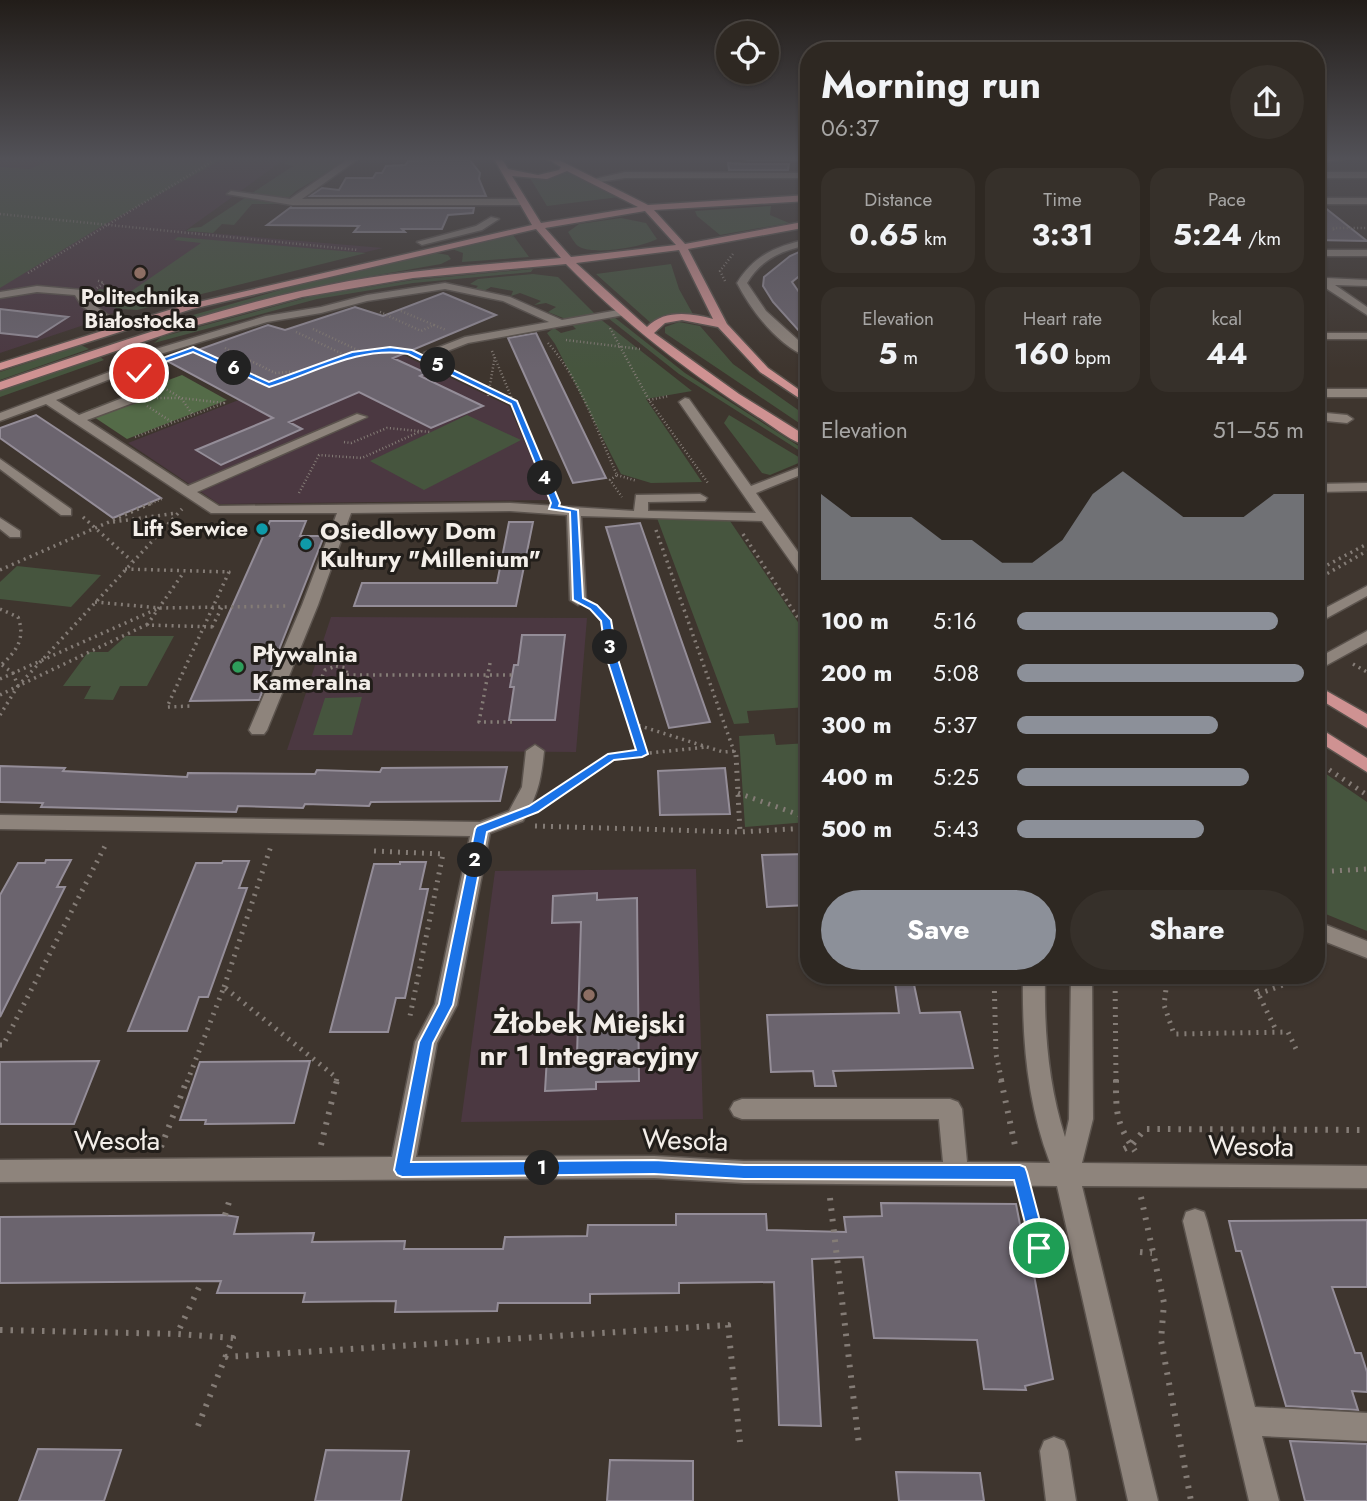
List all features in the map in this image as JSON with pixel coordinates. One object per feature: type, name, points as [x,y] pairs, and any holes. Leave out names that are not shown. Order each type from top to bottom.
[{"type":"main road","points":[[0,367],[154,317],[250,292],[525,229]]},
{"type":"main road","points":[[541,229],[569,261],[671,354],[800,437]]},
{"type":"main road","points":[[666,229],[681,246],[722,325],[765,370],[800,395]]},
{"type":"main road","points":[[0,386],[135,340],[302,294],[443,271],[569,261],[779,229]]},
{"type":"main road","points":[[434,250],[452,254],[458,261],[443,271]]},
{"type":"main road","points":[[135,340],[131,336],[132,330],[154,317]]},
{"type":"main road","points":[[648,334],[657,324],[678,318],[702,318],[722,325]]},
{"type":"main road","points":[[1325,696],[1367,722]]},
{"type":"main road","points":[[1325,738],[1367,766]]},
{"type":"street","points":[[434,250],[422,242],[475,229]]},
{"type":"street","points":[[800,244],[767,254],[746,275],[742,283],[746,292],[784,337],[800,348]]},
{"type":"street","points":[[1325,253],[1367,253]]},
{"type":"street","points":[[1325,280],[1367,283]]},
{"type":"street","points":[[1325,284],[1367,312]]},
{"type":"street","points":[[0,417],[140,364],[153,353],[266,320],[366,298],[444,286],[526,305],[560,323]]},
{"type":"street","points":[[0,295],[37,289],[78,292],[86,304],[120,328]]},
{"type":"street","points":[[427,358],[465,340],[624,312]]},
{"type":"street","points":[[1325,336],[1367,336]]},
{"type":"street","points":[[784,337],[800,337]]},
{"type":"street","points":[[135,340],[153,353]]},
{"type":"street","points":[[1325,393],[1367,393]]},
{"type":"street","points":[[45,398],[118,444],[187,497],[216,510],[554,509],[642,515],[765,517]]},
{"type":"street","points":[[79,419],[135,398]]},
{"type":"street","points":[[685,402],[800,565]]},
{"type":"street","points":[[187,497],[361,417]]},
{"type":"street","points":[[1325,417],[1347,419]]},
{"type":"street","points":[[3,467],[66,512]]},
{"type":"street","points":[[748,492],[800,471]]},
{"type":"street","points":[[1325,488],[1367,488]]},
{"type":"street","points":[[642,515],[641,498],[700,498]]},
{"type":"street","points":[[258,730],[310,605],[345,508]]},
{"type":"street","points":[[574,510],[578,600]]},
{"type":"street","points":[[0,522],[15,534]]},
{"type":"street","points":[[1325,614],[1367,590]]},
{"type":"street","points":[[1325,661],[1367,636]]},
{"type":"street","points":[[0,822],[481,829],[516,816],[531,787],[535,751]]},
{"type":"street","points":[[402,1170],[426,1042],[446,1005],[481,829]]},
{"type":"street","points":[[1325,933],[1367,950]]},
{"type":"street","points":[[1034,984],[1036,1041],[1052,1141],[1067,1175],[1143,1501]]},
{"type":"street","points":[[1067,1175],[1081,1119],[1082,984]]},
{"type":"street","points":[[742,1109],[950,1109],[956,1172]]},
{"type":"street","name":"Wesoła","points":[[0,1171],[654,1167],[744,1172],[1020,1172],[1067,1175],[1367,1177]]},
{"type":"street","points":[[1195,1221],[1264,1501]]},
{"type":"street","points":[[1245,1421],[1367,1427]]},
{"type":"street","points":[[1054,1451],[1061,1501]]},
{"type":"path","points":[[23,275],[100,229]]},
{"type":"path","points":[[137,229],[360,250]]},
{"type":"path","points":[[377,311],[421,331],[434,325],[465,340]]},
{"type":"path","points":[[606,321],[649,400],[731,516],[800,621]]},
{"type":"path","points":[[307,326],[362,352]]},
{"type":"path","points":[[286,327],[345,356]]},
{"type":"path","points":[[641,349],[541,337],[553,346],[617,475],[610,480],[642,515],[736,751],[740,832]]},
{"type":"path","points":[[484,338],[495,356],[514,402],[555,503],[554,509]]},
{"type":"path","points":[[214,343],[275,373],[308,371]]},
{"type":"path","points":[[200,351],[269,385],[362,352],[390,349],[410,352],[514,402]]},
{"type":"path","points":[[488,396],[495,356]]},
{"type":"path","points":[[155,383],[181,398],[192,415]]},
{"type":"path","points":[[118,444],[224,403],[181,398],[135,398]]},
{"type":"path","points":[[135,398],[173,423]]},
{"type":"path","points":[[334,441],[351,443],[387,428],[430,432]]},
{"type":"path","points":[[297,497],[319,455],[362,458],[421,431]]},
{"type":"path","points":[[0,569],[166,497]]},
{"type":"path","points":[[0,715],[18,686],[178,513],[187,497]]},
{"type":"path","points":[[108,523],[178,513]]},
{"type":"path","points":[[97,527],[132,561]]},
{"type":"path","points":[[1325,566],[1367,544]]},
{"type":"path","points":[[1325,575],[1367,551]]},
{"type":"path","points":[[124,569],[229,572],[167,707],[192,706]]},
{"type":"path","points":[[0,695],[146,625],[185,571]]},
{"type":"path","points":[[578,600],[593,607],[606,620],[611,656],[642,754]]},
{"type":"path","points":[[94,602],[160,608],[310,605]]},
{"type":"path","points":[[146,625],[213,627],[222,607]]},
{"type":"path","points":[[0,679],[160,608]]},
{"type":"path","points":[[0,609],[18,617],[24,630],[22,642],[1,665],[13,673],[18,686]]},
{"type":"path","points":[[490,663],[480,722],[513,722]]},
{"type":"path","points":[[1352,664],[1367,673]]},
{"type":"path","points":[[347,675],[346,668],[336,666],[325,670],[321,677],[333,682],[347,675],[512,675]]},
{"type":"path","points":[[634,724],[723,752],[736,751]]},
{"type":"path","points":[[707,747],[612,756],[533,809],[516,816],[526,825],[740,832],[800,828]]},
{"type":"path","points":[[1325,767],[1367,796]]},
{"type":"path","points":[[738,793],[800,815]]},
{"type":"path","points":[[0,1045],[3,1045],[107,843],[120,843]]},
{"type":"path","points":[[258,846],[285,846]]},
{"type":"path","points":[[160,1148],[224,987],[272,846]]},
{"type":"path","points":[[364,850],[443,854],[408,1028]]},
{"type":"path","points":[[1325,871],[1367,869]]},
{"type":"path","points":[[994,984],[996,1054],[1020,1172],[1039,1248]]},
{"type":"path","points":[[1115,984],[1116,1117],[1120,1129],[1132,1145],[1141,1176],[1142,1206],[1164,1303],[1161,1340],[1191,1501]]},
{"type":"path","points":[[1167,984],[1164,1005],[1174,1034],[1288,1032],[1297,1051]]},
{"type":"path","points":[[1253,984],[1277,1032]]},
{"type":"path","points":[[1258,994],[1286,984]]},
{"type":"path","points":[[224,987],[338,1078],[320,1148]]},
{"type":"path","points":[[1123,1150],[1132,1145],[1145,1129],[1367,1130]]},
{"type":"path","points":[[830,1198],[859,1445]]},
{"type":"path","points":[[225,1214],[229,1202]]},
{"type":"path","points":[[1140,1252],[1152,1253]]},
{"type":"path","points":[[177,1334],[202,1281]]},
{"type":"path","points":[[226,1357],[728,1325],[740,1442]]},
{"type":"path","points":[[0,1330],[233,1338],[198,1426]]},
{"type":"shaded area","points":[[0,229],[188,229],[185,231],[383,248],[126,309],[0,353]]},
{"type":"shaded area","points":[[401,354],[509,406],[550,500],[219,504],[128,443],[347,358]]},
{"type":"shaded area","points":[[331,617],[587,618],[576,752],[287,750]]},
{"type":"shaded area","name":"Żłobek Miejski nr 1 Integracyjny","points":[[696,869],[703,1119],[461,1122],[495,871]]},
{"type":"green space","points":[[0,229],[97,229],[0,288]]},
{"type":"green space","points":[[189,229],[217,229],[213,233],[186,231]]},
{"type":"green space","points":[[572,229],[650,229],[657,239],[630,247],[594,250],[578,246],[568,232]]},
{"type":"green space","points":[[713,229],[754,229],[720,235]]},
{"type":"green space","points":[[513,235],[529,257],[462,262],[463,253],[452,249]]},
{"type":"green space","points":[[178,237],[366,253],[137,310],[108,306],[94,296],[99,289],[130,292],[201,243],[174,240]]},
{"type":"green space","points":[[436,253],[448,255],[451,259],[441,264],[332,283],[151,330],[144,329],[315,280]]},
{"type":"green space","points":[[671,264],[679,289],[694,316],[652,324],[596,274]]},
{"type":"green space","points":[[533,269],[531,272],[413,283],[317,299],[154,343],[161,337],[313,296],[413,280]]},
{"type":"green space","points":[[533,274],[558,277],[596,315],[568,320],[548,312],[556,307],[546,303],[534,305],[541,301],[520,293],[511,296],[513,291],[491,287],[482,292],[475,289],[478,286],[470,284],[478,279]]},
{"type":"green space","points":[[614,317],[685,373],[800,447],[800,451],[679,374],[608,318]]},
{"type":"green space","points":[[599,318],[692,391],[646,399],[702,482],[651,483],[621,474],[547,333],[554,328],[561,333],[576,329],[572,325]]},
{"type":"green space","points":[[679,322],[700,326],[733,364],[800,411],[800,424],[665,333],[665,327]]},
{"type":"green space","points":[[81,345],[89,349],[0,380],[0,372]]},
{"type":"green space","points":[[99,356],[104,360],[0,397],[0,391]]},
{"type":"green space","points":[[182,375],[227,400],[127,439],[85,411]]},
{"type":"green space","points":[[467,415],[521,440],[424,490],[370,461]]},
{"type":"green space","points":[[729,415],[800,458],[800,462],[770,475],[762,473],[724,423]]},
{"type":"green space","points":[[657,518],[728,518],[800,625],[800,708],[747,711],[749,723],[734,724]]},
{"type":"green space","points":[[17,566],[101,575],[71,607],[0,599],[0,582]]},
{"type":"green space","points":[[126,636],[174,636],[147,686],[120,686],[113,700],[84,699],[91,686],[63,686],[88,652],[108,652]]},
{"type":"green space","points":[[362,697],[352,735],[313,735],[325,698]]},
{"type":"green space","points":[[774,734],[776,745],[800,744],[800,823],[745,827],[739,736]]},
{"type":"green space","points":[[1325,773],[1367,802],[1367,931],[1325,914]]},
{"type":"building","points":[[356,229],[402,229],[405,232],[354,232]]},
{"type":"building","points":[[1325,229],[1352,229],[1367,241],[1325,240]]},
{"type":"building","points":[[800,252],[800,276],[792,282],[800,294],[800,332],[773,302],[763,286],[764,277],[790,256]]},
{"type":"building","points":[[443,293],[496,315],[393,358],[426,373],[420,376],[483,406],[431,428],[359,392],[289,422],[302,429],[221,465],[196,450],[273,418],[167,361],[268,325],[285,330],[355,307],[383,316]]},
{"type":"building","points":[[0,309],[68,317],[37,337],[0,333]]},
{"type":"building","points":[[536,333],[606,478],[573,483],[508,338]]},
{"type":"building","points":[[36,415],[161,498],[113,518],[0,438],[0,428]]},
{"type":"building","points":[[270,521],[306,521],[300,536],[324,536],[259,700],[190,701]]},
{"type":"building","points":[[509,522],[533,522],[516,606],[354,606],[362,583],[497,583]]},
{"type":"building","points":[[640,523],[710,722],[669,728],[606,527]]},
{"type":"building","points":[[522,635],[565,635],[555,720],[509,720],[514,687],[510,687],[514,665],[518,665]]},
{"type":"building","points":[[0,766],[187,777],[188,773],[315,774],[317,770],[380,772],[382,768],[507,767],[500,801],[371,802],[369,806],[305,804],[303,808],[238,806],[236,812],[41,807],[43,803],[0,802]]},
{"type":"building","points":[[725,768],[730,814],[660,815],[658,771]]},
{"type":"building","points":[[800,854],[800,905],[767,907],[762,855]]},
{"type":"building","points":[[46,860],[71,860],[57,887],[65,887],[0,1017],[0,895],[18,863],[45,863]]},
{"type":"building","points":[[249,861],[239,888],[247,888],[208,997],[199,997],[187,1031],[128,1031],[196,863]]},
{"type":"building","points":[[426,862],[420,889],[428,889],[405,998],[396,998],[388,1032],[330,1032],[374,864]]},
{"type":"building","points":[[597,893],[597,900],[637,898],[639,1081],[596,1082],[596,1089],[545,1091],[547,1057],[577,1055],[581,922],[552,923],[553,896]]},
{"type":"building","points":[[895,984],[914,984],[920,1013],[960,1012],[973,1068],[833,1071],[836,1086],[815,1086],[813,1071],[771,1072],[767,1015],[899,1013]]},
{"type":"building","points":[[99,1061],[74,1124],[0,1124],[0,1062]]},
{"type":"building","points":[[310,1061],[294,1123],[205,1124],[206,1120],[180,1120],[200,1062]]},
{"type":"building","points":[[881,1203],[1016,1204],[1030,1275],[1034,1275],[1053,1379],[1025,1386],[1026,1390],[984,1389],[977,1340],[874,1338],[863,1257],[812,1259],[821,1426],[779,1425],[774,1282],[679,1283],[679,1293],[590,1294],[590,1303],[498,1303],[497,1311],[395,1312],[396,1301],[303,1302],[305,1293],[217,1293],[221,1281],[0,1283],[0,1217],[225,1215],[238,1217],[234,1234],[314,1233],[312,1242],[405,1241],[404,1249],[503,1249],[505,1237],[587,1236],[588,1225],[676,1225],[676,1214],[766,1214],[767,1230],[846,1232],[844,1217],[882,1216]]},
{"type":"building","points":[[1367,1220],[1367,1287],[1332,1287],[1355,1353],[1361,1353],[1367,1372],[1367,1392],[1352,1391],[1358,1410],[1286,1406],[1241,1251],[1236,1251],[1229,1221]]},
{"type":"building","points":[[1290,1441],[1367,1444],[1367,1501],[1305,1501]]},
{"type":"building","points":[[38,1449],[121,1450],[104,1501],[19,1501]]},
{"type":"building","points":[[326,1450],[409,1451],[401,1501],[315,1501]]},
{"type":"building","points":[[610,1460],[693,1461],[693,1501],[607,1501]]},
{"type":"building","points":[[896,1472],[980,1473],[984,1501],[899,1501]]},
{"type":"place","name":"Politechnika Białostocka","points":[[140,273]]},
{"type":"place","name":"Lift Serwice","points":[[262,529]]},
{"type":"place","name":"Osiedlowy Dom Kultury \"Millenium\"","points":[[306,544]]},
{"type":"place","name":"Pływalnia Kameralna","points":[[238,667]]},
{"type":"place","name":"Żłobek Miejski nr 1 Integracyjny","points":[[589,995]]},
{"type":"route","points":[[139,373],[163,364],[159,361],[193,349],[269,385],[355,353],[390,349],[410,352],[514,402],[555,503],[554,509],[574,510],[578,600],[593,607],[606,620],[611,656],[642,754],[612,756],[533,809],[481,829],[446,1005],[426,1042],[402,1170],[654,1167],[744,1172],[1020,1172],[1039,1248]]}]
